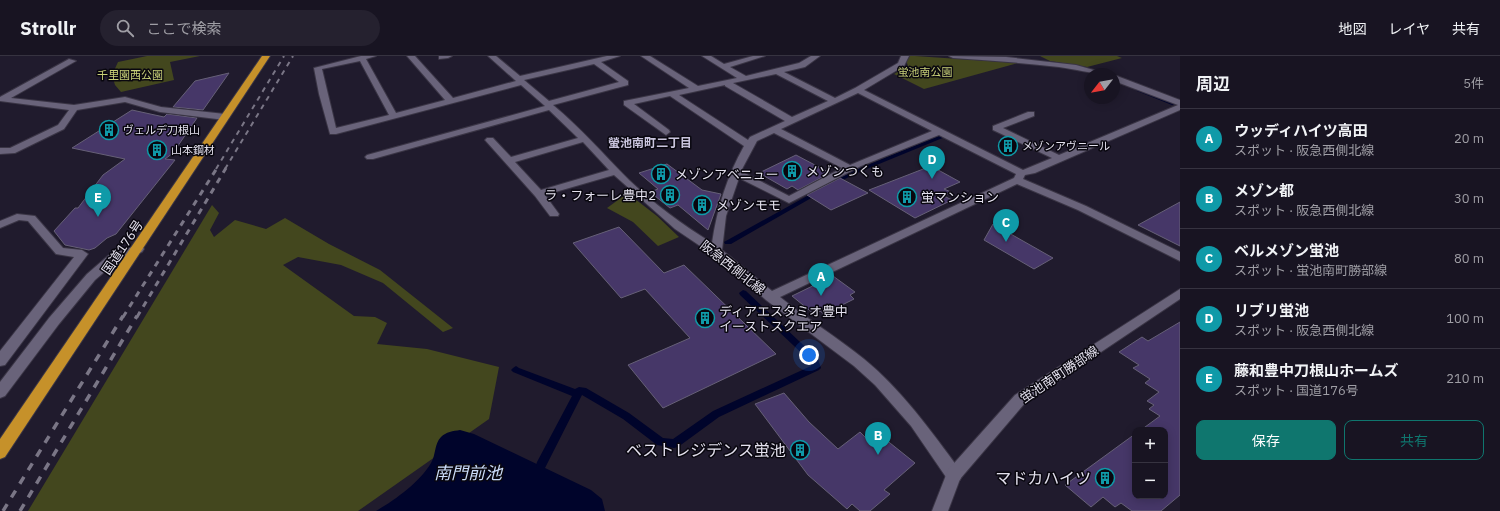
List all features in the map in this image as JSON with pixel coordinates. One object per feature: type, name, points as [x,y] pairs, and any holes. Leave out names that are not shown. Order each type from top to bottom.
[{"type":"highway","name":"国道176号","points":[[0,452],[138,249],[266,56]]},
{"type":"street","points":[[372,56],[318,68],[323,94],[334,132],[616,56]]},
{"type":"street","points":[[411,56],[451,101]]},
{"type":"street","name":"阪急西側北線","points":[[492,56],[548,105],[616,171],[679,227],[716,251],[770,297],[854,358],[880,381],[916,422],[954,475]]},
{"type":"street","points":[[645,56],[697,89]]},
{"type":"street","points":[[706,56],[745,78]]},
{"type":"street","points":[[724,66],[761,56]]},
{"type":"street","points":[[666,132],[627,103],[728,84],[745,78],[777,72],[802,65],[816,56]]},
{"type":"street","points":[[716,251],[721,216],[736,172],[753,140],[833,100],[858,90],[901,64],[905,56]]},
{"type":"street","points":[[953,56],[1006,59],[1084,69]]},
{"type":"street","points":[[362,58],[394,116]]},
{"type":"street","points":[[2,99],[72,61]]},
{"type":"street","points":[[370,157],[625,83],[595,61]]},
{"type":"street","points":[[777,72],[833,100]]},
{"type":"street","points":[[1120,80],[1180,103]]},
{"type":"street","points":[[728,84],[792,121]]},
{"type":"street","points":[[858,90],[940,132],[1020,177],[1180,257]]},
{"type":"street","points":[[672,94],[750,146]]},
{"type":"street","points":[[2,99],[74,108],[125,99],[160,109],[225,117]]},
{"type":"street","points":[[770,297],[1059,158],[1180,107]]},
{"type":"street","points":[[0,151],[12,151],[61,127],[74,108]]},
{"type":"street","points":[[1031,114],[996,128],[1059,158]]},
{"type":"street","points":[[774,129],[850,168]]},
{"type":"street","points":[[736,172],[788,200],[850,168],[940,132]]},
{"type":"street","points":[[510,160],[584,139]]},
{"type":"street","points":[[490,140],[540,194],[554,214]]},
{"type":"street","points":[[540,194],[616,171]]},
{"type":"street","points":[[0,225],[17,218],[31,218],[60,251],[82,254],[0,361]]},
{"type":"street","points":[[0,392],[54,321],[91,277],[113,258],[138,249]]},
{"type":"street","name":"蛍池南町勝部線","points":[[954,475],[1020,398],[1180,293]]},
{"type":"street","points":[[940,511],[954,475]]},
{"type":"green space","name":"千里園西公園","points":[[147,56],[200,56],[170,62],[174,80],[121,92],[115,85],[112,75],[118,62]]},
{"type":"green space","name":"蛍池南公園","points":[[910,56],[1018,63],[924,89],[894,74],[908,66],[906,60]]},
{"type":"green space","points":[[1040,56],[1117,56],[1122,58],[1087,67],[1050,61]]},
{"type":"green space","points":[[629,192],[679,237],[658,246],[633,222],[607,208]]},
{"type":"green space","points":[[212,205],[219,213],[210,230],[214,237],[235,220],[266,229],[285,218],[329,244],[380,270],[453,328],[443,332],[383,283],[341,265],[298,257],[283,265],[354,316],[375,317],[387,323],[377,344],[427,349],[499,367],[489,419],[358,511],[28,511]]},
{"type":"water","name":"南門前池","points":[[460,430],[474,434],[591,490],[602,499],[605,511],[376,511],[391,502],[414,484],[431,463],[437,443],[443,435],[452,431]]},
{"type":"building","points":[[229,73],[203,110],[173,107],[195,81]]},
{"type":"building","points":[[132,110],[164,117],[167,114],[197,118],[173,153],[165,159],[175,160],[116,234],[107,238],[95,248],[89,250],[65,245],[54,231],[75,208],[78,208],[103,175],[125,159],[72,148]]},
{"type":"building","name":"メゾンつくも","points":[[796,155],[830,173],[798,190],[792,186],[787,189],[759,173]]},
{"type":"building","points":[[667,164],[702,190],[721,194],[708,230],[678,205],[670,208],[650,192],[658,189],[639,173]]},
{"type":"building","points":[[931,166],[960,182],[944,189],[951,192],[944,196],[952,200],[915,218],[869,190]]},
{"type":"building","points":[[840,178],[868,193],[831,210],[807,195]]},
{"type":"building","points":[[1180,202],[1180,246],[1138,225]]},
{"type":"building","points":[[993,224],[1053,258],[1034,269],[984,240]]},
{"type":"building","name":"ディアエスタミオ豊中 イーストスクエア","points":[[619,227],[664,273],[684,265],[776,354],[663,408],[628,365],[690,338],[645,289],[621,298],[573,243]]},
{"type":"building","points":[[833,276],[855,292],[850,295],[854,299],[824,314],[820,311],[814,314],[792,296]]},
{"type":"building","points":[[1180,322],[1180,495],[1161,511],[1132,511],[1121,503],[1115,507],[1103,497],[1091,507],[1065,485],[1132,436],[1132,499],[1168,499],[1168,427],[1145,427],[1160,416],[1149,409],[1154,405],[1147,401],[1159,392],[1145,383],[1150,379],[1133,368],[1139,365],[1119,352],[1142,337],[1148,341]]},
{"type":"building","name":"ベストレジデンス蛍池","points":[[784,393],[809,422],[838,449],[860,432],[866,438],[875,431],[915,463],[884,490],[890,494],[870,511],[860,511],[852,504],[847,509],[808,475],[755,404]]},
{"type":"waterway","points":[[1139,90],[1174,104]]},
{"type":"waterway","points":[[833,183],[855,172],[943,136]]},
{"type":"waterway","points":[[728,242],[818,192]]},
{"type":"waterway","points":[[541,465],[579,391],[583,391],[626,416],[661,442],[674,444],[716,414],[816,368],[815,361],[743,293]]},
{"type":"waterway","points":[[516,370],[577,394]]},
{"type":"railway","points":[[216,169],[284,56]]},
{"type":"railway","points":[[225,169],[293,56]]},
{"type":"railway","points":[[123,317],[217,168]]},
{"type":"railway","points":[[137,317],[226,168]]},
{"type":"railway","points":[[3,511],[123,316]]},
{"type":"railway","points":[[20,511],[137,316]]},
{"type":"place","name":"ヴェルデ刀根山","points":[[109,130]]},
{"type":"place","name":"メゾンアヴニール","points":[[1008,146]]},
{"type":"place","name":"山本鋼材","points":[[157,150]]},
{"type":"place","name":"メゾンつくも","points":[[792,171]]},
{"type":"place","name":"メゾンアベニュー","points":[[661,174]]},
{"type":"place","name":"リブリ蛍池","points":[[932,179]]},
{"type":"place","name":"ラ・フォーレ豊中2","points":[[670,195]]},
{"type":"place","name":"蛍マンション","points":[[907,197]]},
{"type":"place","name":"メゾンモモ","points":[[702,205]]},
{"type":"place","name":"藤和豊中刀根山ホームズ","points":[[98,217]]},
{"type":"place","name":"ベルメゾン蛍池","points":[[1006,242]]},
{"type":"place","name":"ウッディハイツ高田","points":[[821,296]]},
{"type":"place","name":"ディアエスタミオ豊中 イーストスクエア","points":[[705,318]]},
{"type":"place","name":"ベストレジデンス蛍池","points":[[800,450]]},
{"type":"place","name":"メゾン都","points":[[878,455]]},
{"type":"place","name":"マドカハイツ","points":[[1105,478]]},
{"type":"district","name":"螢池南町二丁目","points":[[650,143]]}]
